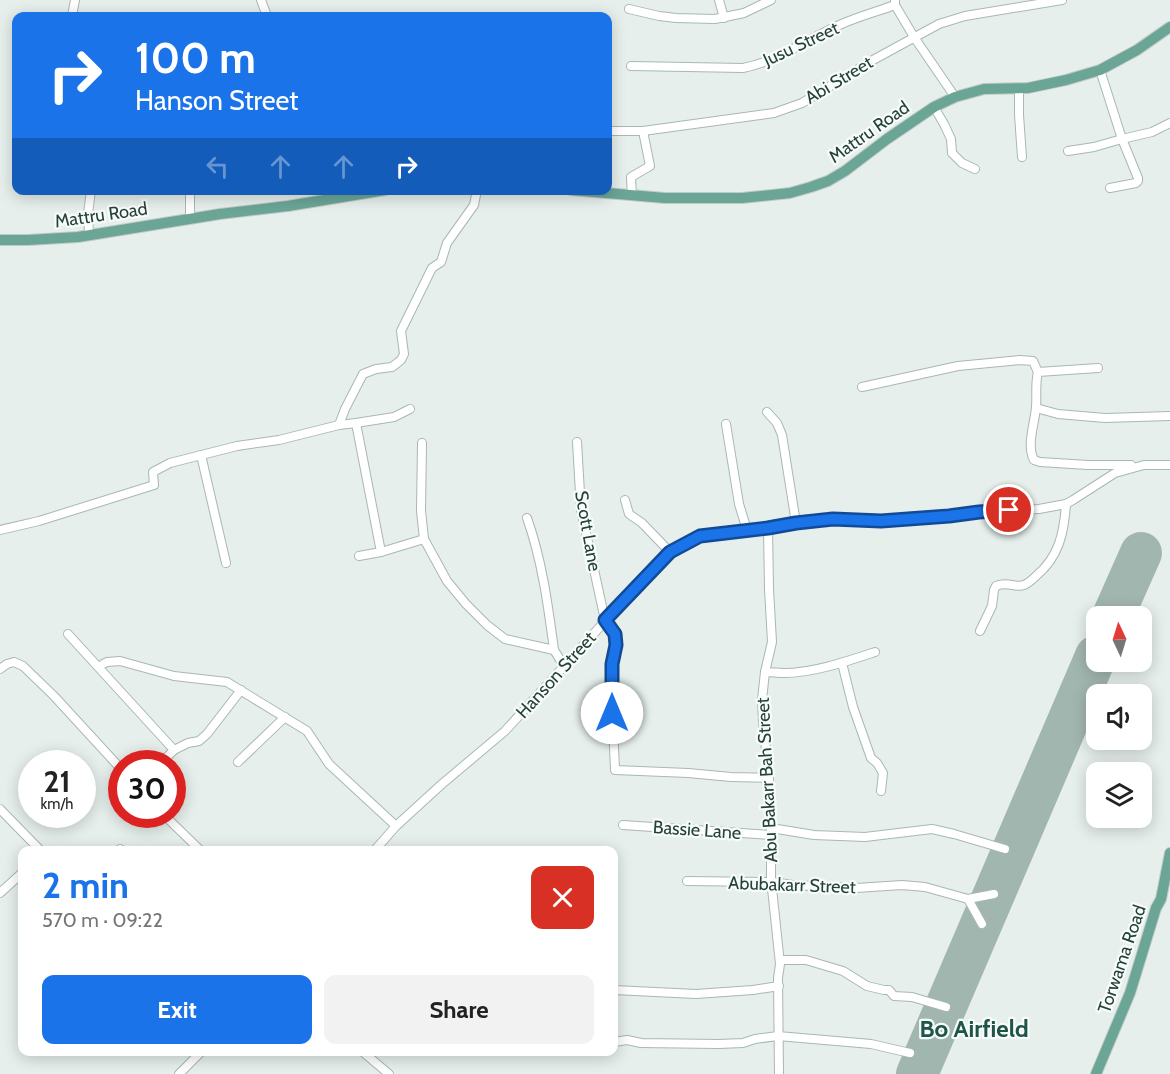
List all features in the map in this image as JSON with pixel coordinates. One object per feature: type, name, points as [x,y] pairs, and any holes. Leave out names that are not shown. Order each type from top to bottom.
[{"type":"main road","name":"Mattru Road","points":[[612,194],[665,198],[742,198],[790,193],[811,187],[828,181],[845,171],[933,107],[955,97],[984,89],[1019,89],[1046,85],[1100,70],[1137,50],[1170,27]]},
{"type":"main road","name":"Mattru Road","points":[[0,240],[55,239],[264,210],[328,195]]},
{"type":"main road","name":"Torwama Road","points":[[1096,1074],[1130,993],[1168,877],[1170,853]]},
{"type":"street","points":[[719,0],[724,18]]},
{"type":"street","points":[[629,9],[676,18],[724,18],[744,13],[771,0]]},
{"type":"street","name":"Abi Street","points":[[612,131],[643,131],[774,113],[802,103],[939,24],[964,16],[1062,0]]},
{"type":"street","points":[[895,3],[914,37],[955,97]]},
{"type":"street","name":"Jusu Street","points":[[631,66],[743,68],[760,64],[788,52],[831,28],[895,3]]},
{"type":"street","points":[[1100,70],[1122,139],[1138,178],[1136,183],[1110,188]]},
{"type":"street","points":[[1019,89],[1022,157]]},
{"type":"street","points":[[933,107],[945,124],[951,139],[952,153],[962,163],[975,169]]},
{"type":"street","points":[[1068,151],[1094,147],[1152,132],[1170,123]]},
{"type":"street","points":[[632,196],[632,177],[650,166],[643,131]]},
{"type":"street","points":[[89,234],[90,195]]},
{"type":"street","points":[[190,195],[190,219]]},
{"type":"street","points":[[339,425],[363,374],[376,369],[392,367],[401,360],[404,354],[401,331],[432,268],[441,262],[447,243],[474,205],[476,195]]},
{"type":"street","points":[[862,387],[958,366],[1020,360],[1034,361],[1038,372],[1031,442],[1034,460],[1088,465],[1144,465]]},
{"type":"street","points":[[1038,372],[1098,368]]},
{"type":"street","points":[[1036,408],[1058,414],[1105,418],[1170,416]]},
{"type":"street","points":[[0,530],[154,485],[153,471],[170,464],[237,446],[279,440],[339,425],[394,417],[410,409]]},
{"type":"street","points":[[767,412],[777,423],[782,435],[796,523]]},
{"type":"street","points":[[356,423],[381,552]]},
{"type":"street","points":[[726,423],[740,504],[747,530]]},
{"type":"street","points":[[422,442],[421,511],[424,539],[447,581],[466,604],[505,639],[554,650]]},
{"type":"street","name":"Scott Lane","points":[[577,442],[581,510],[605,620],[615,634],[616,645],[612,664],[615,770],[769,778]]},
{"type":"street","points":[[201,455],[226,563]]},
{"type":"street","name":"Hanson Street","points":[[378,846],[396,826],[442,784],[505,731],[670,552],[700,536],[833,519],[881,521],[1039,509],[1066,504],[1115,473],[1144,465],[1170,465]]},
{"type":"street","points":[[625,500],[629,514],[642,523],[670,552]]},
{"type":"street","points":[[980,631],[992,606],[996,586],[1005,583],[1018,586],[1025,584],[1045,569],[1055,555],[1065,519],[1066,504]]},
{"type":"street","points":[[527,518],[535,541],[548,604],[554,650],[564,666]]},
{"type":"street","name":"Abu Bakarr Bah Street","points":[[768,528],[772,642],[765,672],[763,721],[769,778],[771,879],[780,960],[779,1074]]},
{"type":"street","points":[[359,556],[424,539]]},
{"type":"street","points":[[68,634],[174,750],[188,743],[199,741],[207,734],[241,690]]},
{"type":"street","points":[[765,672],[785,673],[806,670],[842,663],[875,652]]},
{"type":"street","points":[[103,664],[120,661],[174,676],[227,681],[306,731],[329,764],[396,826]]},
{"type":"street","points":[[0,669],[14,662],[23,666],[108,755]]},
{"type":"street","points":[[842,663],[853,707],[871,758],[883,773],[881,791]]},
{"type":"street","points":[[238,762],[285,717]]},
{"type":"street","points":[[0,809],[36,846]]},
{"type":"street","name":"Bassie Lane","points":[[623,825],[864,837],[932,829],[1005,849]]},
{"type":"street","points":[[177,828],[196,846]]},
{"type":"street","points":[[0,893],[18,877]]},
{"type":"street","name":"Abubakarr Street","points":[[687,881],[772,882],[856,888],[902,885],[925,887],[968,898]]},
{"type":"street","points":[[982,924],[968,898],[994,894]]},
{"type":"street","points":[[780,960],[804,959],[836,968],[867,986],[889,990],[894,996],[912,997],[946,1007]]},
{"type":"street","points":[[618,990],[696,993],[753,990],[779,986]]},
{"type":"street","points":[[618,1041],[720,1044],[743,1043],[778,1036],[872,1044],[910,1053]]},
{"type":"street","points":[[179,1074],[197,1056]]},
{"type":"street","points":[[368,1056],[388,1074]]},
{"type":"runway","points":[[1117,606],[1141,553]]},
{"type":"runway","points":[[917,1074],[1089,672]]},
{"type":"district","name":"Bo Airfield","points":[[974,1029]]},
{"type":"route","points":[[612,713],[612,664],[616,645],[615,634],[605,620],[670,552],[700,536],[833,519],[881,521],[1009,510]]}]
